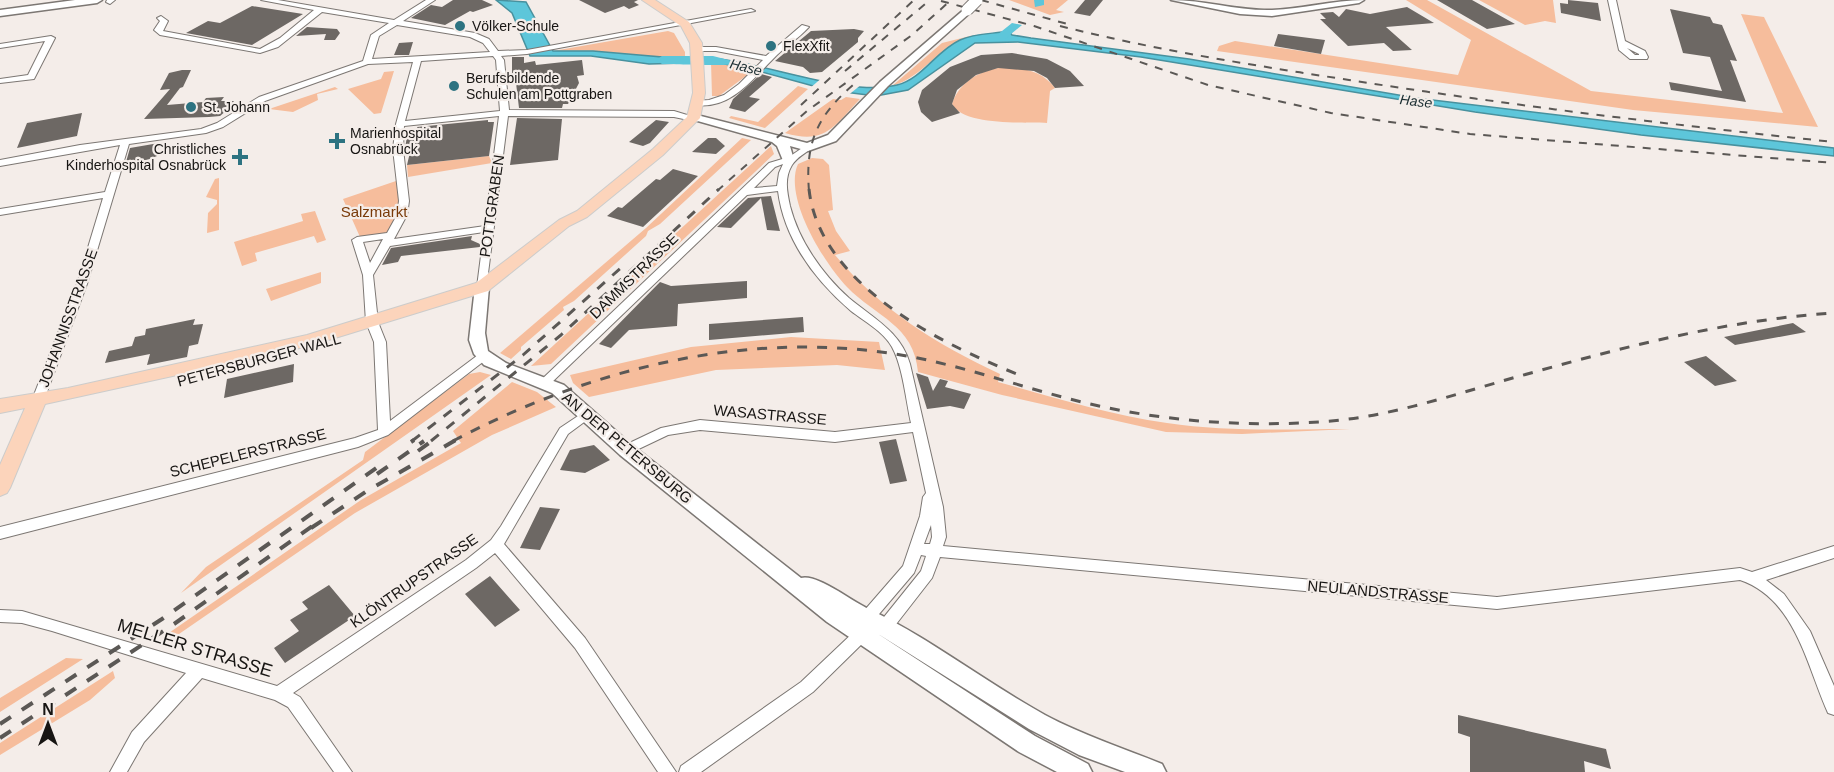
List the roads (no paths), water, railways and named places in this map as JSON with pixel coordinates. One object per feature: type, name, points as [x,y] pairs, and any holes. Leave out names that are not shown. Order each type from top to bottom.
[{"type":"main road","points":[[647,0],[685,24],[698,56],[698,103],[693,118]]},
{"type":"main road","name":"PETERSBURGER WALL","points":[[36,405],[232,370],[482,292],[510,280],[575,227],[582,214],[674,138],[693,118]]},
{"type":"main road","points":[[0,406],[36,405]]},
{"type":"main road","points":[[0,414],[36,405]]},
{"type":"main road","name":"JOHANNISSTRASSE","points":[[0,488],[36,405]]},
{"type":"street","points":[[0,13],[97,0]]},
{"type":"street","points":[[265,0],[472,35],[486,41],[498,55]]},
{"type":"street","points":[[367,62],[375,35],[431,0]]},
{"type":"street","points":[[400,124],[504,114],[674,114],[808,147],[832,138],[884,84],[977,0]]},
{"type":"street","points":[[1176,0],[1240,11],[1272,13],[1359,0]]},
{"type":"street","points":[[1612,0],[1622,43]]},
{"type":"street","points":[[161,18],[164,21],[158,32],[260,51],[273,48],[302,21],[321,9]]},
{"type":"street","points":[[0,163],[125,143],[167,141],[216,127],[262,99],[367,62],[498,55],[551,49],[751,11]]},
{"type":"street","points":[[698,103],[718,102],[756,73],[805,28]]},
{"type":"street","points":[[0,46],[51,38],[31,77],[0,81]]},
{"type":"street","points":[[477,55],[482,51],[486,41]]},
{"type":"street","points":[[698,56],[716,49],[768,60]]},
{"type":"street","name":"POTTGRABEN","points":[[482,358],[478,349],[482,292],[504,114],[501,60],[498,55]]},
{"type":"street","points":[[368,275],[402,215],[404,201],[399,159],[400,124],[418,58]]},
{"type":"street","points":[[687,772],[807,687],[927,574],[936,550],[938,522],[932,488],[916,427],[906,372],[895,341],[844,299],[814,266],[789,222],[782,188],[782,176],[789,160],[783,144],[776,139]]},
{"type":"street","name":"JOHANNISSTRASSE","points":[[36,405],[82,284],[125,143]]},
{"type":"street","name":"DAMMSTRASSE","points":[[544,382],[772,165],[789,160],[808,147]]},
{"type":"street","points":[[744,192],[782,188]]},
{"type":"street","points":[[0,212],[110,194]]},
{"type":"street","points":[[384,432],[380,342],[374,326],[368,275],[357,240],[389,239],[489,228]]},
{"type":"street","name":"AN DER PETERSBURG","points":[[482,358],[492,364],[544,382],[587,414],[626,450],[834,616],[872,626]]},
{"type":"street","name":"SCHEPELERSTRASSE","points":[[0,533],[358,442],[384,432],[482,358]]},
{"type":"street","name":"KLÖNTRUPSTRASSE","points":[[279,694],[471,564],[496,544],[564,431],[587,414]]},
{"type":"street","name":"WASASTRASSE","points":[[626,450],[665,431],[700,425],[835,436],[916,427]]},
{"type":"street","points":[[872,626],[900,583],[918,549],[932,488]]},
{"type":"street","points":[[496,544],[580,643],[668,772]]},
{"type":"street","name":"NEULANDSTRASSE","points":[[918,549],[1497,603],[1740,574],[1752,578],[1834,552]]},
{"type":"street","points":[[1752,578],[1778,597],[1800,628],[1823,676],[1834,708]]},
{"type":"street","name":"MELLER STRASSE","points":[[0,616],[22,617],[279,694],[294,702],[344,772]]},
{"type":"street","points":[[872,626],[1027,744],[1080,772]]},
{"type":"street","points":[[872,626],[1037,722],[1087,747],[1154,772]]},
{"type":"street","points":[[118,772],[138,737],[200,670]]},
{"type":"water","points":[[496,0],[526,2],[553,51],[593,51],[685,59],[685,63],[649,64],[591,56],[530,56],[512,13]]},
{"type":"water","points":[[1009,31],[1012,35],[1189,59],[1416,98],[1834,148],[1834,156],[1641,135],[1475,112],[1141,57],[1018,42],[975,43],[908,90],[876,96],[828,90],[744,67],[711,62],[711,58],[732,61],[831,83],[855,86],[897,85],[914,77],[960,40]]},
{"type":"waterway","name":"Hase","points":[[1039,0],[1039,5]]},
{"type":"waterway","name":"Hase","points":[[1001,37],[1016,25]]},
{"type":"waterway","name":"Hase","points":[[662,60],[713,60],[734,63]]},
{"type":"railway","points":[[801,105],[914,0]]},
{"type":"railway","points":[[845,71],[930,0]]},
{"type":"railway","points":[[948,3],[951,0]]},
{"type":"railway","points":[[981,0],[1071,25]]},
{"type":"railway","points":[[941,1],[948,3]]},
{"type":"railway","points":[[717,191],[807,111],[912,35],[948,3]]},
{"type":"railway","points":[[948,3],[1034,26],[1208,85],[1331,113],[1470,134],[1834,163]]},
{"type":"railway","points":[[1060,26],[1276,69],[1409,89],[1591,114],[1834,142]]},
{"type":"railway","points":[[809,191],[809,159],[816,132],[830,108],[853,85]]},
{"type":"railway","points":[[431,441],[561,335],[719,189]]},
{"type":"railway","points":[[809,189],[818,223],[835,254],[860,282],[890,307],[923,329],[1022,376]]},
{"type":"railway","points":[[412,441],[523,355],[623,266]]},
{"type":"railway","points":[[453,441],[506,415],[560,393],[616,375],[673,361],[731,351],[790,347],[848,349],[907,356],[1115,409],[1202,421],[1290,423],[1345,420],[1370,416],[1676,336],[1754,322],[1834,313]]},
{"type":"railway","points":[[418,451],[433,440]]},
{"type":"railway","points":[[311,528],[367,491],[456,440]]},
{"type":"railway","points":[[377,474],[424,441]]},
{"type":"railway","points":[[0,724],[162,619],[382,464]]},
{"type":"railway","points":[[0,738],[174,624],[318,522]]},
{"type":"place","name":"Völker-Schule","points":[[460,26]]},
{"type":"place","name":"FlexXfit","points":[[771,46]]},
{"type":"place","name":"Berufsbildende Schulen am Pottgraben","points":[[454,86]]},
{"type":"place","name":"St. Johann","points":[[191,107]]},
{"type":"place","name":"Marienhospital Osnabrück","points":[[337,141]]},
{"type":"place","name":"Christliches Kinderhospital Osnabrück","points":[[240,157]]},
{"type":"park label","name":"Salzmarkt","points":[[374,212]]}]
